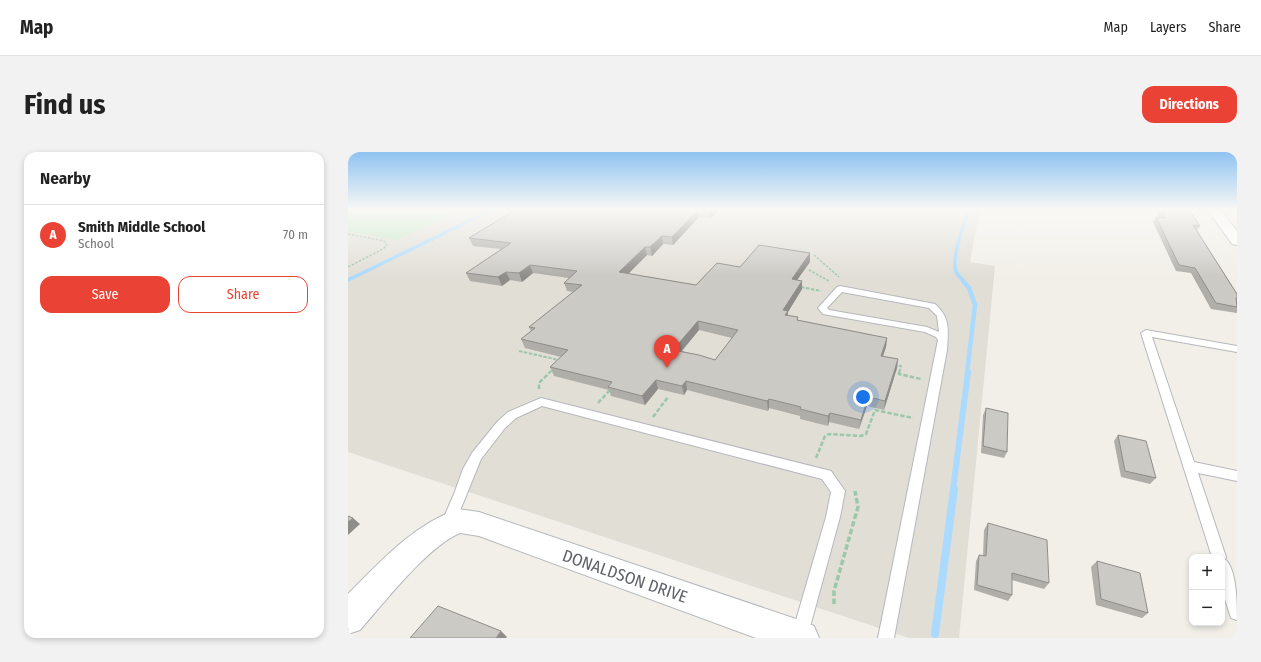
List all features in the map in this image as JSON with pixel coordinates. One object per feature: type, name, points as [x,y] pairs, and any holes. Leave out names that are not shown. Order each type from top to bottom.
[{"type":"street","points":[[1230,232],[1237,241]]},
{"type":"street","name":"DONALDSON DRIVE","points":[[447,525],[460,521],[479,524],[800,638]]},
{"type":"street","points":[[348,618],[413,552],[435,532],[447,525]]},
{"type":"lane","points":[[886,638],[935,382],[942,339],[944,321],[940,312],[932,306],[846,289],[840,289],[822,308],[826,312],[927,330],[939,335],[942,339]]},
{"type":"lane","points":[[1218,554],[1146,333],[1237,349]]},
{"type":"lane","points":[[447,525],[461,494],[469,469],[476,456],[501,425],[512,415],[541,402],[826,475],[838,491],[833,517],[800,638]]},
{"type":"lane","points":[[1190,466],[1237,476]]},
{"type":"lane","points":[[1225,574],[1237,612]]},
{"type":"path","points":[[348,234],[384,241],[387,245],[383,249],[348,266]]},
{"type":"path","points":[[814,255],[839,278]]},
{"type":"path","points":[[809,270],[826,281]]},
{"type":"path","points":[[795,286],[819,290]]},
{"type":"path","points":[[519,351],[563,361],[539,383],[538,388],[540,390]]},
{"type":"path","points":[[889,364],[901,366],[899,374],[935,382]]},
{"type":"path","points":[[598,403],[613,386]]},
{"type":"path","points":[[653,417],[668,397]]},
{"type":"path","points":[[815,460],[825,436],[829,434],[861,436],[866,434],[875,410],[927,421]]},
{"type":"shaded area","points":[[348,232],[976,232],[970,262],[995,266],[959,638],[909,638],[348,452]]},
{"type":"green space","points":[[352,232],[415,232],[397,240]]},
{"type":"building","points":[[479,232],[677,232],[672,237],[662,236],[650,247],[645,247],[619,272],[696,285],[717,263],[740,267],[759,245],[810,253],[792,279],[802,281],[783,310],[788,311],[785,315],[798,317],[797,320],[887,338],[881,356],[898,359],[885,401],[868,397],[861,420],[830,413],[828,416],[769,399],[767,401],[686,381],[682,386],[656,380],[642,396],[608,387],[612,382],[550,367],[568,350],[521,339],[535,328],[529,327],[582,285],[564,283],[577,271],[530,265],[519,273],[506,272],[498,277],[466,273],[511,243],[469,238]],"holes":[[[698,321],[738,330],[715,360],[699,355],[673,350]]]},
{"type":"building","points":[[1163,232],[1197,232],[1237,294],[1237,307],[1216,303],[1195,268],[1179,265]]},
{"type":"building","points":[[986,408],[1008,413],[1007,452],[983,446]]},
{"type":"building","points":[[1118,435],[1146,441],[1156,478],[1125,471]]},
{"type":"building","points":[[348,516],[353,518],[348,522]]},
{"type":"building","points":[[988,523],[1047,540],[1049,583],[1012,573],[1012,595],[977,585],[979,555],[986,556]]},
{"type":"building","points":[[1097,561],[1140,573],[1148,613],[1101,599]]},
{"type":"building","points":[[438,606],[501,631],[496,638],[410,638]]},
{"type":"waterway","points":[[348,280],[447,232]]},
{"type":"waterway","points":[[962,232],[955,258],[955,266],[956,272],[964,282]]},
{"type":"waterway","points":[[963,281],[969,288],[975,305],[967,373]]},
{"type":"waterway","points":[[953,490],[968,372]]},
{"type":"waterway","points":[[935,634],[954,489]]},
{"type":"place","name":"Smith Middle School","points":[[667,368]]}]
